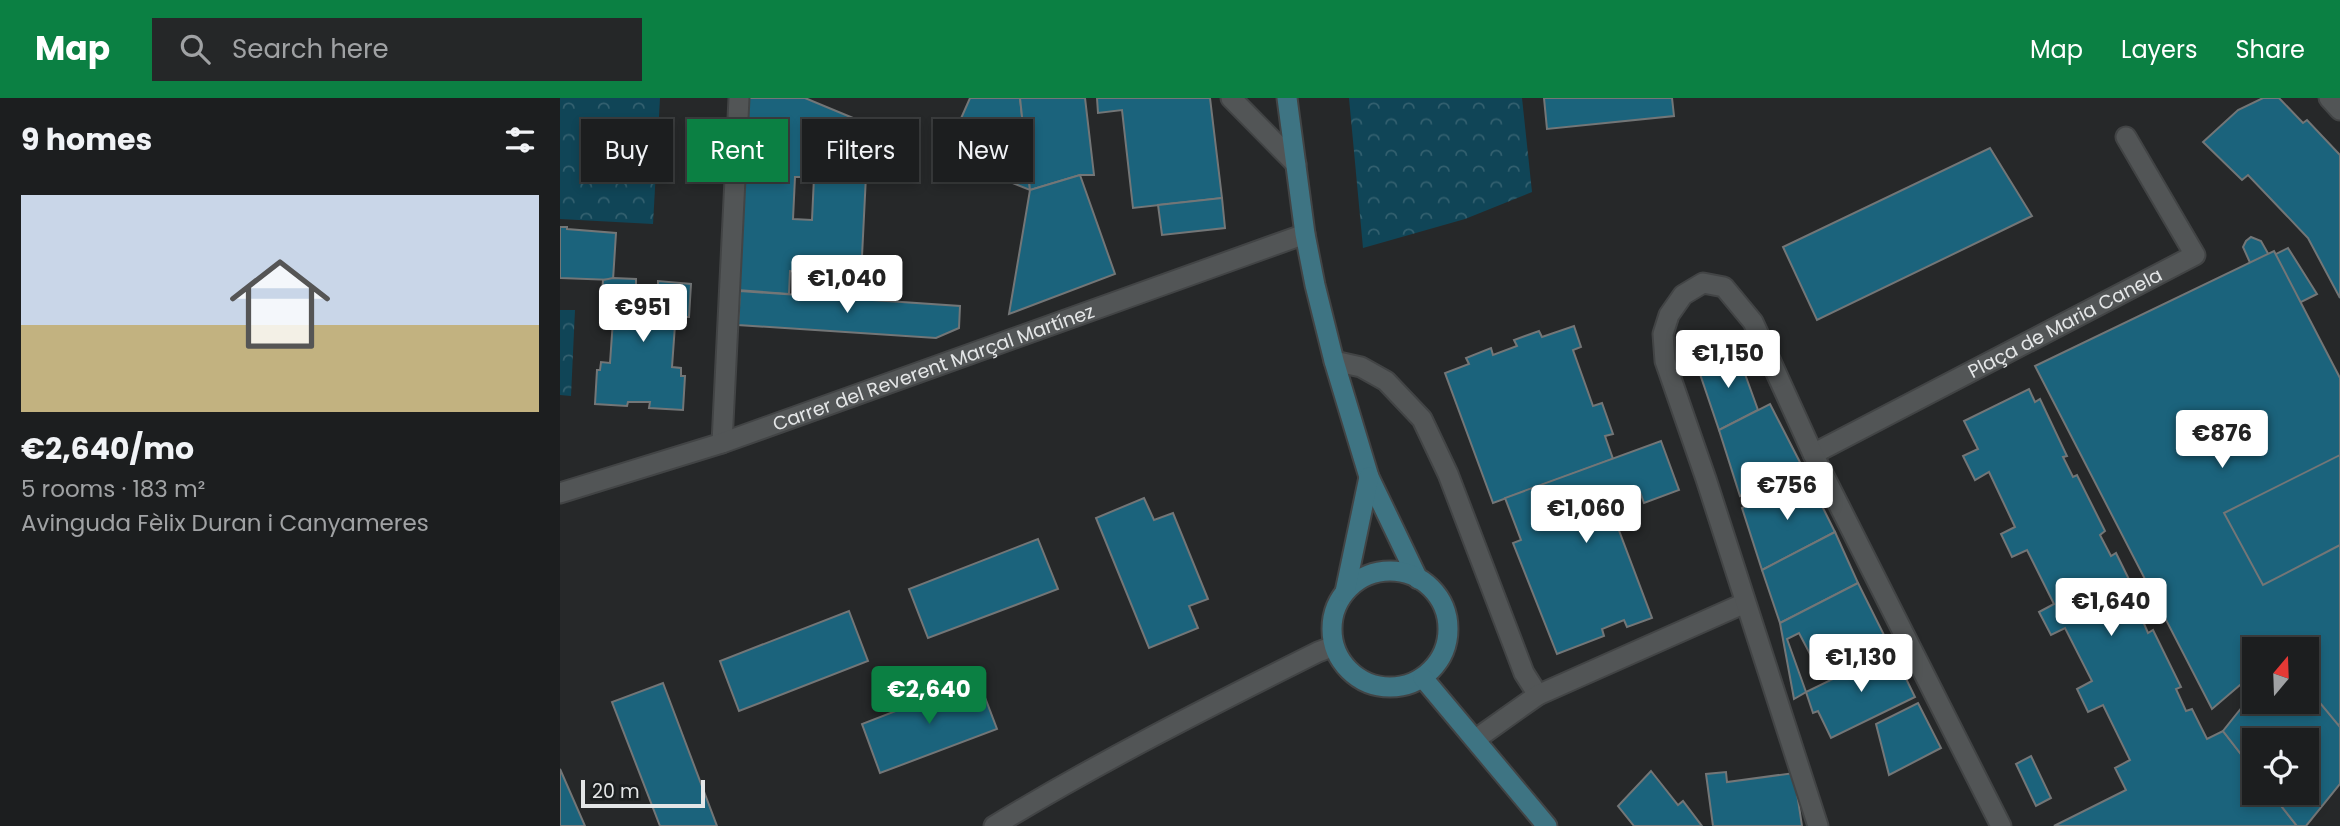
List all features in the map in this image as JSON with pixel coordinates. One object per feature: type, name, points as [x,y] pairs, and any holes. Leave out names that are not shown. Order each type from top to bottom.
[{"type":"main road","points":[[1287,98],[1305,234],[1334,361],[1369,477],[1418,579]]},
{"type":"main road","points":[[1345,592],[1362,577],[1382,570],[1418,579],[1433,590],[1443,606],[1448,625],[1446,644],[1438,662],[1423,678],[1410,685],[1390,687],[1373,684],[1356,676],[1343,664],[1334,646],[1333,615],[1345,592],[1369,477]]},
{"type":"main road","points":[[1423,678],[1547,826]]},
{"type":"street","points":[[722,443],[739,98]]},
{"type":"street","points":[[1231,98],[1296,164]]},
{"type":"street","points":[[2329,98],[2340,110]]},
{"type":"street","name":"Plaça de Maria Canela","points":[[1813,454],[2195,255],[2126,137]]},
{"type":"street","name":"Carrer del Reverent Marçal Martínez","points":[[560,493],[722,443],[1305,234]]},
{"type":"street","points":[[1818,826],[1665,361],[1662,334],[1669,315],[1683,295],[1703,283],[1724,287],[1740,303],[1753,322],[1813,454],[2001,826]]},
{"type":"street","points":[[1334,361],[1361,367],[1386,382],[1422,419],[1448,474],[1524,673],[1538,695]]},
{"type":"street","points":[[1476,739],[1538,695],[1745,603]]},
{"type":"street","points":[[994,826],[1066,782],[1147,738],[1334,646]]},
{"type":"green space","points":[[560,98],[660,98],[659,119],[581,119],[581,182],[655,182],[653,224],[560,219]]},
{"type":"green space","points":[[1349,98],[1522,98],[1532,192],[1465,219],[1363,248]]},
{"type":"green space","points":[[560,310],[575,310],[571,396],[560,395]]},
{"type":"building","points":[[747,98],[805,98],[853,118],[802,119],[802,177],[795,177],[793,219],[812,220],[814,182],[866,182],[860,297],[807,295],[809,272],[790,271],[789,294],[737,290],[743,182],[788,182],[788,119],[746,119]]},
{"type":"building","points":[[970,98],[1020,98],[1022,119],[961,119]]},
{"type":"building","points":[[1020,98],[1085,98],[1094,175],[1080,175],[1030,190],[1029,182],[1033,182],[1033,119],[1022,119]]},
{"type":"building","points":[[1097,98],[1210,98],[1222,198],[1133,208],[1122,110],[1098,113]]},
{"type":"building","points":[[1544,98],[1672,98],[1674,116],[1547,129]]},
{"type":"building","points":[[2263,98],[2279,98],[2303,123],[2307,120],[2340,155],[2340,298],[2308,238],[2248,175],[2242,180],[2203,142],[2238,110]]},
{"type":"building","points":[[1990,148],[2032,216],[1817,320],[1783,247]]},
{"type":"building","points":[[1080,175],[1115,274],[1009,314],[1030,190]]},
{"type":"building","points":[[1010,182],[1029,182],[1030,190]]},
{"type":"building","points":[[1222,198],[1225,228],[1162,235],[1158,205]]},
{"type":"building","points":[[560,227],[616,233],[613,280],[560,278]]},
{"type":"building","points":[[2251,237],[2261,241],[2270,257],[2288,248],[2317,294],[2277,314],[2291,338],[2167,401],[2131,328],[2252,267],[2243,247]]},
{"type":"building","points":[[2274,251],[2340,378],[2340,724],[2334,727],[2319,708],[2319,637],[2242,637],[2242,683],[2212,709],[2035,366]]},
{"type":"building","points":[[636,279],[636,285],[658,287],[658,281],[691,284],[689,317],[684,317],[684,325],[675,325],[672,367],[681,368],[681,376],[685,376],[683,410],[649,408],[650,402],[628,402],[627,406],[595,404],[597,370],[600,370],[601,362],[610,363],[613,320],[600,320],[603,280]]},
{"type":"building","points":[[740,291],[960,306],[959,328],[936,338],[738,325]]},
{"type":"building","points":[[1574,326],[1581,347],[1573,350],[1593,406],[1602,403],[1613,434],[1605,436],[1613,459],[1493,503],[1445,373],[1469,364],[1466,358],[1491,348],[1493,355],[1517,346],[1514,340],[1539,331],[1542,337]]},
{"type":"building","points":[[1737,352],[1758,410],[1719,430],[1698,368]]},
{"type":"building","points":[[2029,389],[2035,402],[2040,399],[2067,456],[2063,457],[2073,477],[2077,475],[2105,531],[2100,535],[2111,556],[2116,553],[2144,610],[2139,612],[2148,633],[2153,630],[2181,687],[2176,689],[2186,711],[2192,709],[2207,739],[2223,731],[2242,756],[2242,805],[2280,805],[2297,826],[2054,826],[2126,790],[2115,768],[2130,760],[2103,705],[2088,712],[2077,689],[2092,681],[2065,628],[2051,635],[2039,612],[2054,604],[2027,550],[2012,557],[2001,534],[2015,527],[1989,472],[1975,480],[1963,456],[1978,449],[1964,421]]},
{"type":"building","points":[[1770,404],[1806,474],[1793,482],[1787,472],[1740,496],[1719,430]]},
{"type":"building","points":[[1661,441],[1679,490],[1644,503],[1640,492],[1609,504],[1652,618],[1627,627],[1624,620],[1602,629],[1604,636],[1557,654],[1513,543],[1521,540],[1505,498]]},
{"type":"building","points":[[2340,455],[2340,545],[2263,585],[2224,513]]},
{"type":"building","points":[[1806,474],[1835,532],[1762,570],[1742,508]]},
{"type":"building","points":[[1144,498],[1154,520],[1173,513],[1208,599],[1189,606],[1198,628],[1149,648],[1096,518]]},
{"type":"building","points":[[1835,532],[1858,583],[1780,623],[1762,570]]},
{"type":"building","points":[[1038,539],[1058,589],[928,638],[909,589]]},
{"type":"building","points":[[1858,583],[1885,637],[1820,673],[1799,633],[1787,639],[1806,692],[1794,699],[1780,623]]},
{"type":"building","points":[[849,611],[868,661],[739,711],[720,661]]},
{"type":"building","points":[[1892,650],[1915,697],[1831,738],[1818,711],[1813,713],[1806,692]]},
{"type":"building","points":[[978,679],[997,729],[880,773],[862,724]]},
{"type":"building","points":[[663,683],[717,826],[660,826],[612,702]]},
{"type":"building","points":[[2319,702],[2340,727],[2340,784],[2306,826],[2297,826],[2280,805],[2319,805],[2319,728],[2242,728],[2242,756],[2223,731],[2242,707],[2242,714],[2319,714]]},
{"type":"building","points":[[1918,703],[1941,748],[1889,775],[1876,724]]},
{"type":"building","points":[[2031,756],[2051,798],[2036,806],[2016,764]]},
{"type":"building","points":[[560,769],[585,826],[560,826]]},
{"type":"building","points":[[1651,771],[1678,805],[1683,801],[1702,826],[1634,826],[1618,806]]},
{"type":"building","points":[[1726,772],[1727,782],[1794,773],[1802,826],[1713,826],[1706,774]]}]
